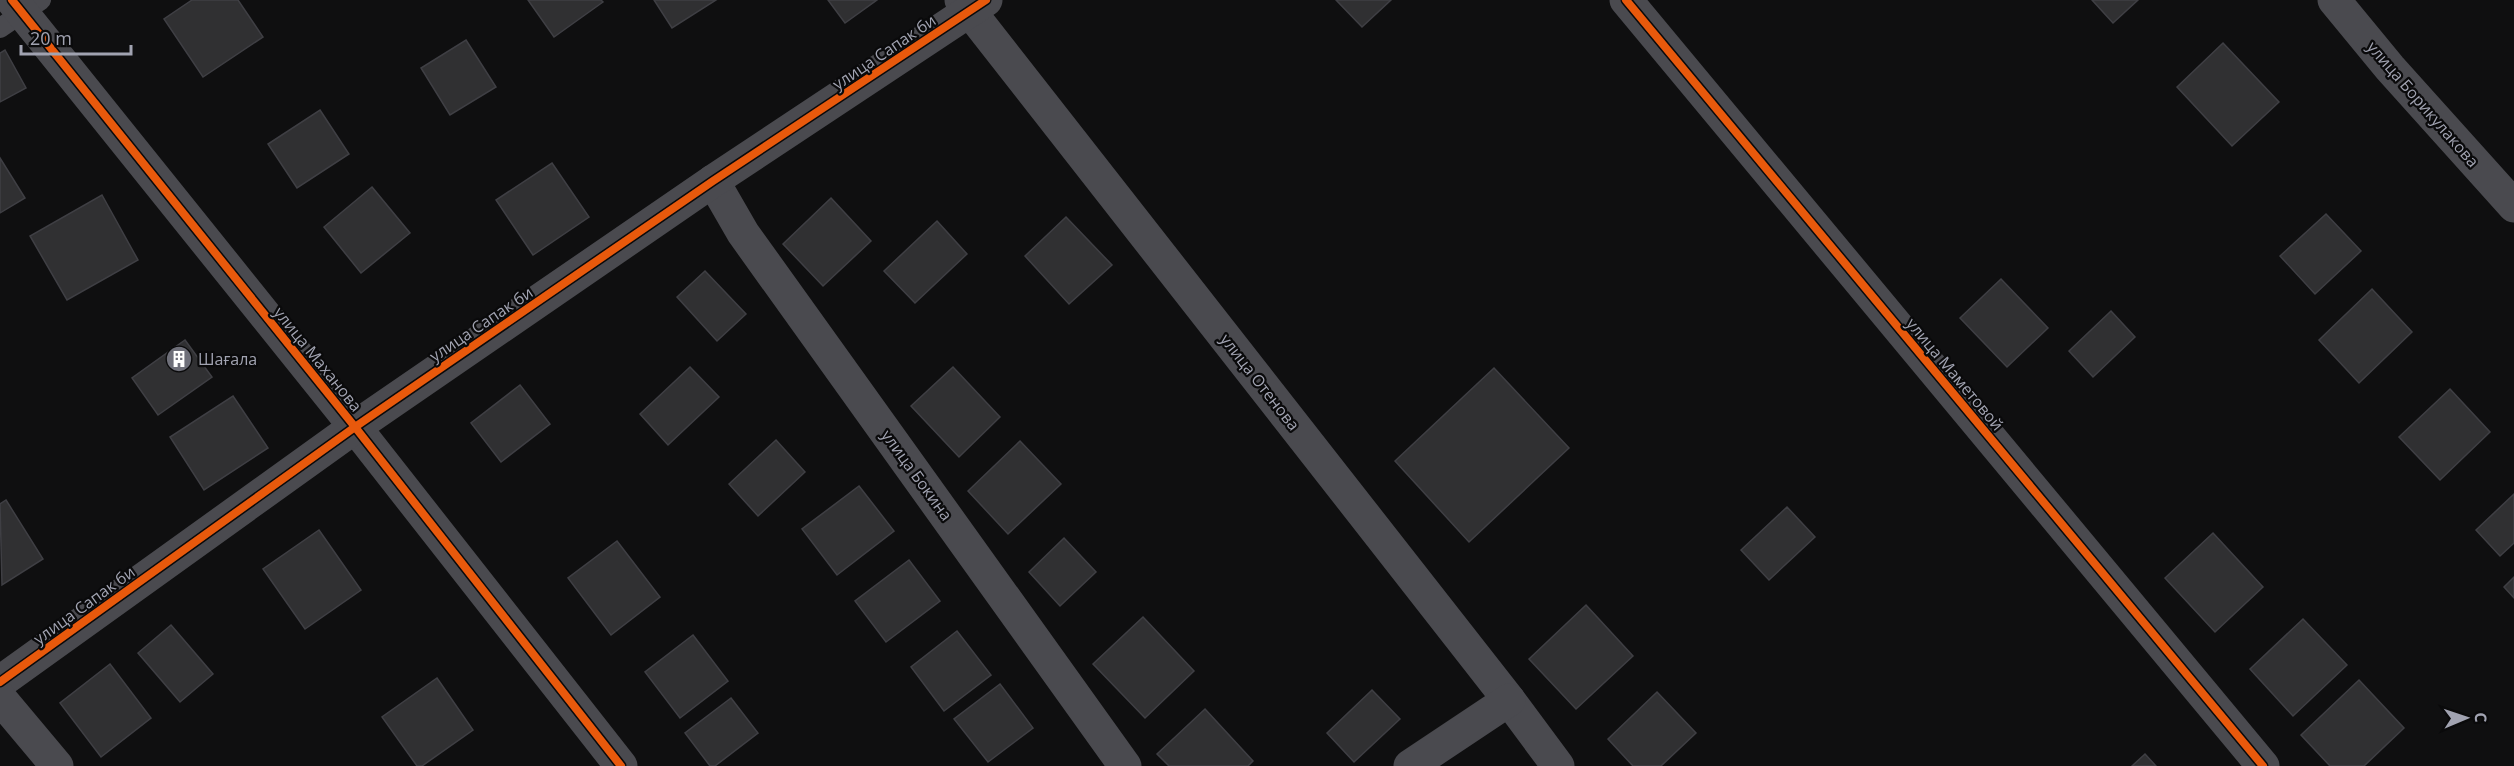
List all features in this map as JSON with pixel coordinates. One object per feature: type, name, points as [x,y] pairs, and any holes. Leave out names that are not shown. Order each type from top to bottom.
[{"type":"street","name":"улица Маметовой","points":[[1626,0],[2264,766]]},
{"type":"street","name":"улица Борикулакова","points":[[2334,0],[2390,68],[2514,206]]},
{"type":"street","name":"улица Сапак би","points":[[0,682],[354,427],[972,4]]},
{"type":"street","name":"улица Отенова","points":[[972,4],[1558,766]]},
{"type":"street","name":"улица Маханова","points":[[19,10],[354,427],[621,766]]},
{"type":"street","name":"улица Бокина","points":[[713,181],[743,233],[1125,766]]},
{"type":"street","points":[[0,698],[57,766]]},
{"type":"street","points":[[1410,766],[1509,700]]},
{"type":"building","points":[[192,0],[238,0],[263,37],[203,77],[164,19]]},
{"type":"building","points":[[528,0],[601,0],[603,2],[554,37]]},
{"type":"building","points":[[654,0],[716,0],[672,28]]},
{"type":"building","points":[[828,0],[877,0],[845,23]]},
{"type":"building","points":[[1336,0],[1391,0],[1362,27]]},
{"type":"building","points":[[2092,0],[2138,0],[2113,23]]},
{"type":"building","points":[[466,40],[496,87],[450,115],[421,68]]},
{"type":"building","points":[[2223,43],[2279,102],[2232,146],[2177,87]]},
{"type":"building","points":[[5,50],[26,88],[0,102],[0,53]]},
{"type":"building","points":[[320,110],[349,154],[297,188],[268,144]]},
{"type":"building","points":[[0,158],[25,198],[0,213]]},
{"type":"building","points":[[552,163],[589,217],[533,255],[496,200]]},
{"type":"building","points":[[372,187],[410,233],[361,273],[324,227]]},
{"type":"building","points":[[102,195],[138,260],[67,300],[30,236]]},
{"type":"building","points":[[831,198],[871,241],[823,286],[783,244]]},
{"type":"building","points":[[2326,214],[2361,251],[2315,294],[2280,256]]},
{"type":"building","points":[[1066,217],[1112,265],[1069,304],[1025,256]]},
{"type":"building","points":[[937,221],[967,254],[915,303],[884,271]]},
{"type":"building","points":[[705,271],[746,314],[717,341],[677,297]]},
{"type":"building","points":[[2001,279],[2048,328],[2007,367],[1960,318]]},
{"type":"building","points":[[2372,289],[2412,332],[2359,383],[2319,340]]},
{"type":"building","points":[[2111,311],[2135,337],[2093,377],[2069,351]]},
{"type":"building","name":"Шағала","points":[[185,340],[212,377],[158,415],[132,378]]},
{"type":"building","points":[[690,367],[719,397],[668,445],[640,414]]},
{"type":"building","points":[[953,367],[1000,417],[959,457],[911,406]]},
{"type":"building","points":[[1494,368],[1569,448],[1469,542],[1395,461]]},
{"type":"building","points":[[520,385],[550,424],[501,462],[471,423]]},
{"type":"building","points":[[2450,389],[2490,432],[2440,480],[2399,437]]},
{"type":"building","points":[[233,396],[268,448],[204,490],[170,437]]},
{"type":"building","points":[[776,440],[805,472],[758,516],[729,484]]},
{"type":"building","points":[[1020,441],[1061,484],[1008,534],[968,491]]},
{"type":"building","points":[[859,486],[894,531],[837,575],[802,529]]},
{"type":"building","points":[[2514,494],[2514,543],[2500,556],[2476,530]]},
{"type":"building","points":[[6,500],[43,559],[2,585],[0,504]]},
{"type":"building","points":[[1787,507],[1815,537],[1769,580],[1741,550]]},
{"type":"building","points":[[319,530],[361,590],[305,629],[263,569]]},
{"type":"building","points":[[2213,533],[2263,587],[2215,632],[2165,578]]},
{"type":"building","points":[[1064,538],[1096,572],[1060,606],[1029,572]]},
{"type":"building","points":[[617,541],[660,597],[611,635],[568,578]]},
{"type":"building","points":[[909,560],[940,601],[886,642],[855,601]]},
{"type":"building","points":[[2514,577],[2514,598],[2504,587]]},
{"type":"building","points":[[1586,605],[1633,656],[1576,709],[1529,659]]},
{"type":"building","points":[[1143,617],[1194,671],[1145,718],[1093,664]]},
{"type":"building","points":[[2303,619],[2347,665],[2293,716],[2250,669]]},
{"type":"building","points":[[171,625],[213,674],[180,702],[138,653]]},
{"type":"building","points":[[957,631],[991,675],[944,711],[911,667]]},
{"type":"building","points":[[693,635],[728,681],[680,718],[645,672]]},
{"type":"building","points":[[110,664],[151,718],[101,757],[60,703]]},
{"type":"building","points":[[437,678],[473,730],[422,766],[417,766],[382,717]]},
{"type":"building","points":[[2359,680],[2404,728],[2364,766],[2330,766],[2301,735]]},
{"type":"building","points":[[1000,684],[1033,728],[988,762],[954,719]]},
{"type":"building","points":[[1372,690],[1400,719],[1354,762],[1327,733]]},
{"type":"building","points":[[1657,692],[1696,733],[1661,766],[1633,766],[1608,739]]},
{"type":"building","points":[[731,698],[758,733],[715,766],[710,766],[685,733]]},
{"type":"building","points":[[1205,709],[1253,761],[1248,766],[1169,766],[1157,754]]},
{"type":"building","points":[[2145,754],[2156,766],[2132,766]]},
{"type":"cycle path","points":[[12,0],[355,427],[621,766]]},
{"type":"cycle path","points":[[0,682],[355,427],[713,181],[986,0]]},
{"type":"cycle path","points":[[1626,0],[2263,766]]},
{"type":"place","name":"Шағала","points":[[179,359]]}]
